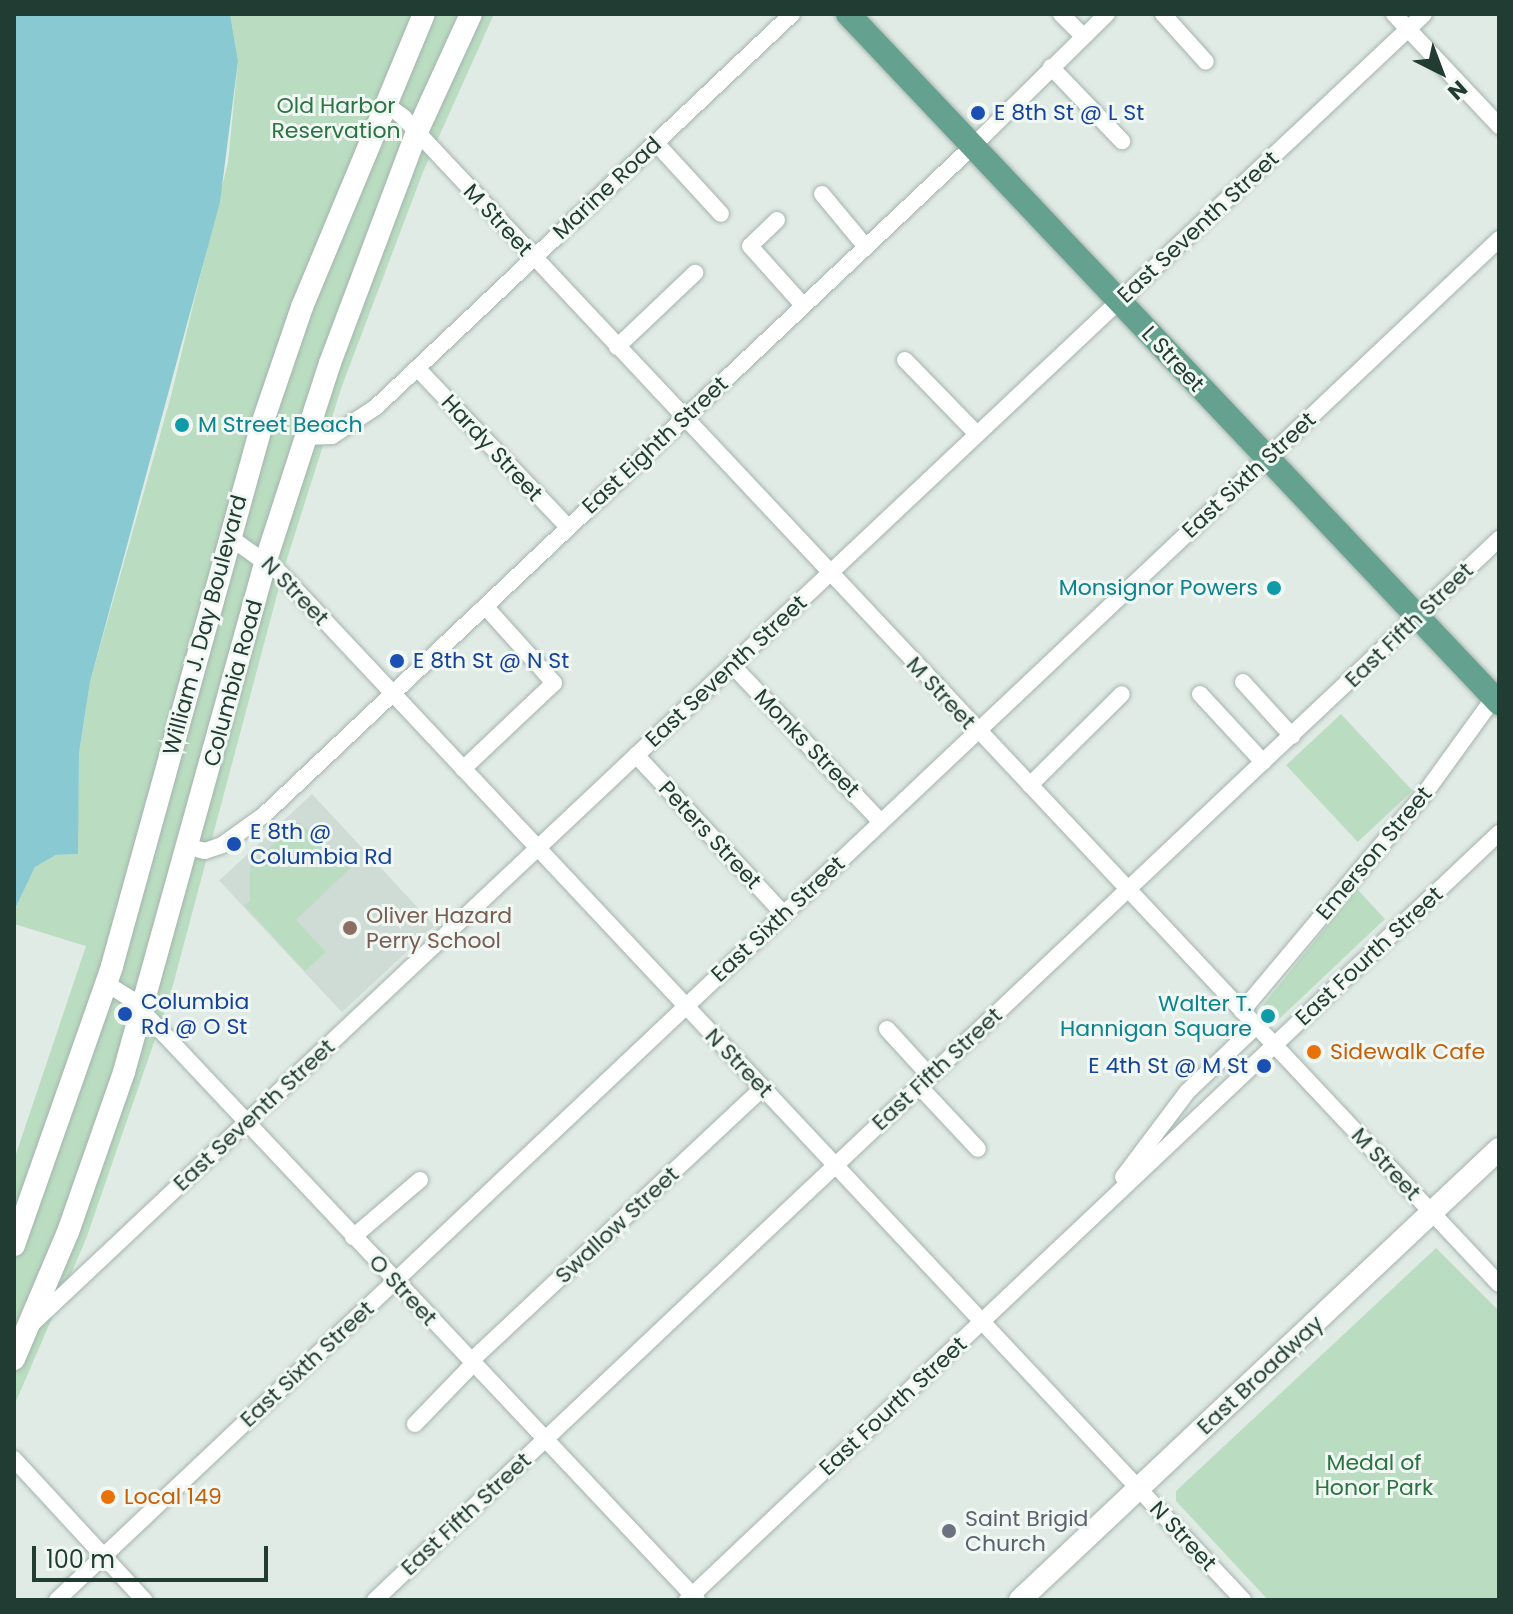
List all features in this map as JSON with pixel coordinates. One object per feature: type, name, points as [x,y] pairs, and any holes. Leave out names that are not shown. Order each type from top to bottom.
[{"type":"main road","name":"William J. Day Boulevard","points":[[14,1245],[107,984],[228,536],[302,307],[384,103],[424,14]]},
{"type":"main road","name":"Columbia Road","points":[[14,1359],[101,1143],[143,1011],[266,560],[306,437],[417,132],[471,14]]},
{"type":"main road","name":"L Street","points":[[848,14],[1266,459],[1497,697]]},
{"type":"main road","name":"East Broadway","points":[[1020,1600],[1499,1149]]},
{"type":"street","name":"Marine Road","points":[[306,437],[325,439],[355,424],[792,14]]},
{"type":"street","points":[[1061,14],[1083,36]]},
{"type":"street","name":"East Eighth Street","points":[[189,847],[212,849],[244,832],[973,146],[1107,14]]},
{"type":"street","points":[[1163,14],[1206,62]]},
{"type":"street","points":[[1394,14],[1499,126]]},
{"type":"street","name":"East Seventh Street","points":[[28,1328],[1424,14]]},
{"type":"street","points":[[1051,67],[1122,141]]},
{"type":"street","name":"M Street","points":[[384,103],[417,132],[977,732],[1499,1284]]},
{"type":"street","points":[[656,143],[721,214]]},
{"type":"street","points":[[822,194],[866,247]]},
{"type":"street","points":[[777,220],[750,246],[803,305]]},
{"type":"street","name":"East Sixth Street","points":[[57,1600],[1499,239]]},
{"type":"street","points":[[617,347],[695,273]]},
{"type":"street","points":[[905,360],[977,434]]},
{"type":"street","name":"Hardy Street","points":[[417,368],[568,527]]},
{"type":"street","name":"N Street","points":[[228,536],[266,560],[1243,1600]]},
{"type":"street","name":"East Fifth Street","points":[[375,1600],[1499,539]]},
{"type":"street","points":[[463,769],[554,683],[485,606]]},
{"type":"street","name":"Monks Street","points":[[732,665],[881,822]]},
{"type":"street","points":[[1243,682],[1292,736]]},
{"type":"street","points":[[1030,785],[1122,694]]},
{"type":"street","points":[[1200,694],[1263,762]]},
{"type":"street","name":"Emerson Street","points":[[1242,1011],[1425,793],[1497,697]]},
{"type":"street","name":"Peters Street","points":[[636,755],[784,914]]},
{"type":"street","name":"East Fourth Street","points":[[692,1598],[1499,833]]},
{"type":"street","name":"O Street","points":[[107,984],[143,1011],[692,1598]]},
{"type":"street","name":"East Fourth Street","points":[[1099,1211],[1187,1092],[1256,1026]]},
{"type":"street","points":[[887,1029],[978,1149]]},
{"type":"street","name":"Swallow Street","points":[[415,1424],[472,1363],[763,1088]]},
{"type":"street","points":[[353,1237],[420,1180]]},
{"type":"street","points":[[14,1459],[144,1600]]},
{"type":"shaded area","points":[[312,794],[435,926],[342,1012],[219,881]]},
{"type":"green space","name":"Old Harbor Reservation","points":[[230,14],[494,14],[423,172],[342,386],[285,565],[170,996],[86,1239],[14,1406],[14,1160],[86,946],[14,924],[14,911],[35,867],[56,855],[77,854],[79,753],[90,682],[171,396],[228,162],[238,61]]},
{"type":"green space","points":[[1341,714],[1413,791],[1358,842],[1286,765]]},
{"type":"green space","points":[[286,822],[300,823],[331,850],[347,851],[360,859],[296,920],[326,952],[305,971],[244,905],[250,901],[250,866],[279,839],[275,832]]},
{"type":"green space","points":[[1357,889],[1385,919],[1277,1021],[1263,1005]]},
{"type":"green space","name":"Medal of Honor Park","points":[[1436,1248],[1499,1311],[1499,1600],[1268,1600],[1176,1501],[1176,1491]]},
{"type":"water","points":[[14,14],[230,14],[238,61],[220,202],[90,682],[79,753],[78,854],[56,855],[35,867],[14,911]]},
{"type":"place","name":"E 8th St @ L St","points":[[978,113]]},
{"type":"place","name":"M Street Beach","points":[[182,425]]},
{"type":"place","name":"Monsignor Powers","points":[[1274,588]]},
{"type":"place","name":"E 8th St @ N St","points":[[397,661]]},
{"type":"place","name":"E 8th @ Columbia Rd","points":[[234,844]]},
{"type":"place","name":"Oliver Hazard Perry School","points":[[350,928]]},
{"type":"place","name":"Columbia Rd @ O St","points":[[125,1014]]},
{"type":"place","name":"Walter T. Hannigan Square","points":[[1268,1016]]},
{"type":"place","name":"Sidewalk Cafe","points":[[1314,1052]]},
{"type":"place","name":"E 4th St @ M St","points":[[1264,1066]]},
{"type":"place","name":"Local 149","points":[[108,1497]]},
{"type":"place","name":"Saint Brigid Church","points":[[949,1531]]}]
